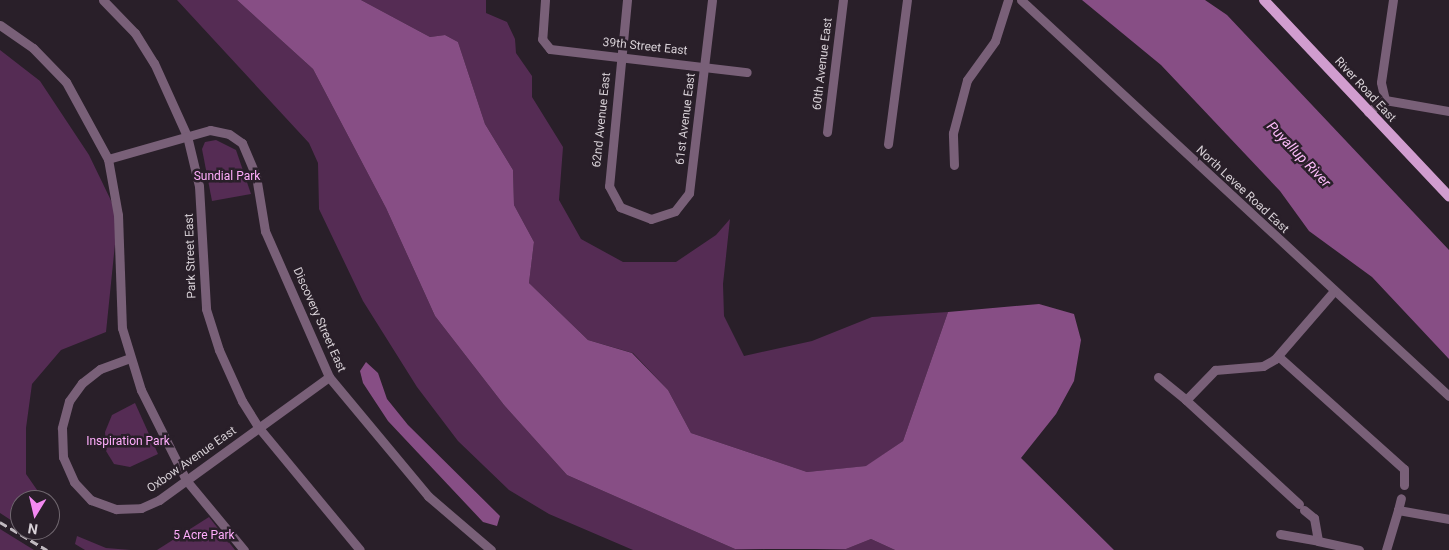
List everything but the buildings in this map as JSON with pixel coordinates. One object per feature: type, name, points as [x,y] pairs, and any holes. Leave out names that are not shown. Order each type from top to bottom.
[{"type":"main road","name":"River Road East","points":[[1264,0],[1449,196]]},
{"type":"street","name":"Park Street East","points":[[103,0],[135,33],[154,63],[187,136],[200,186],[206,309],[219,350],[259,428],[360,550]]},
{"type":"street","name":"39th Street East","points":[[545,0],[543,43],[556,51],[621,56],[747,72]]},
{"type":"street","name":"62nd Avenue East","points":[[627,0],[609,186],[620,206],[651,219]]},
{"type":"street","name":"61st Avenue East","points":[[651,219],[675,211],[689,194],[712,0]]},
{"type":"street","name":"60th Avenue East","points":[[827,132],[843,0]]},
{"type":"street","points":[[888,144],[907,0]]},
{"type":"street","points":[[954,164],[953,133],[967,80],[994,41],[1008,0]]},
{"type":"street","name":"North Levee Road East","points":[[1021,0],[1449,396]]},
{"type":"street","points":[[1385,100],[1381,82],[1393,0]]},
{"type":"street","points":[[0,25],[33,48],[66,82],[108,159],[118,215],[119,303],[130,358],[162,438],[186,480],[244,550]]},
{"type":"street","points":[[1368,112],[1385,100],[1449,112]]},
{"type":"street","name":"Discovery Street East","points":[[187,136],[210,130],[237,138],[251,156],[265,231],[329,377],[428,496],[491,550]]},
{"type":"street","points":[[108,159],[187,136]]},
{"type":"street","points":[[1186,400],[1215,370],[1262,366],[1278,356],[1334,291]]},
{"type":"street","points":[[1278,356],[1404,468],[1404,486]]},
{"type":"street","name":"Oxbow Avenue East","points":[[130,358],[91,374],[69,401],[62,428],[67,470],[91,500],[116,509],[150,504],[329,377]]},
{"type":"street","points":[[1158,377],[1186,400],[1314,518],[1318,541]]},
{"type":"street","points":[[1386,550],[1401,498]]},
{"type":"street","points":[[1398,510],[1449,519]]},
{"type":"street","points":[[1280,534],[1359,550]]},
{"type":"green space","points":[[177,0],[237,0],[313,69],[386,208],[435,316],[504,405],[567,475],[735,549],[766,550],[633,550],[549,514],[509,490],[458,441],[417,387],[363,301],[319,209],[318,163],[309,143]]},
{"type":"green space","points":[[361,0],[486,0],[486,13],[507,22],[515,39],[516,53],[532,76],[532,97],[563,147],[559,200],[581,239],[623,262],[676,262],[716,235],[730,219],[723,284],[724,316],[744,356],[812,341],[872,317],[948,312],[903,441],[867,466],[807,472],[691,433],[668,390],[633,353],[588,340],[529,283],[534,242],[514,205],[513,170],[485,124],[458,42],[445,35],[430,37]]},
{"type":"green space","points":[[0,50],[40,81],[89,155],[118,215],[106,332],[61,350],[32,384],[26,428],[26,474],[37,490],[10,490],[10,520],[0,513]]},
{"type":"green space","name":"Sundial Park","points":[[216,140],[236,150],[251,194],[212,201],[202,149],[205,142]]},
{"type":"green space","name":"Inspiration Park","points":[[135,403],[158,454],[130,467],[114,464],[106,451],[105,432],[112,415]]},
{"type":"green space","name":"5 Acre Park","points":[[209,517],[235,550],[157,550]]},
{"type":"green space","points":[[0,529],[10,535],[10,540],[18,540],[34,550],[0,550]]},
{"type":"green space","points":[[77,536],[106,548],[131,550],[85,550],[75,544]]},
{"type":"green space","points":[[871,539],[895,550],[814,550],[846,549]]},
{"type":"water","points":[[237,0],[361,0],[430,37],[445,35],[458,42],[485,124],[513,170],[514,205],[534,242],[529,283],[588,340],[632,353],[668,390],[691,433],[807,472],[866,466],[903,441],[948,312],[1039,304],[1074,314],[1081,340],[1074,381],[1056,414],[1021,458],[1114,550],[895,550],[871,539],[846,549],[735,549],[567,475],[504,405],[435,316],[386,208],[313,69]]},
{"type":"water","name":"Puyallup River","points":[[1082,0],[1205,0],[1227,15],[1449,250],[1449,359],[1372,277],[1309,231],[1280,191],[1161,65]]},
{"type":"water","points":[[366,362],[378,373],[387,399],[408,425],[500,516],[497,526],[483,522],[388,421],[363,383],[360,371]]},
{"type":"railway","points":[[0,522],[47,550]]}]
